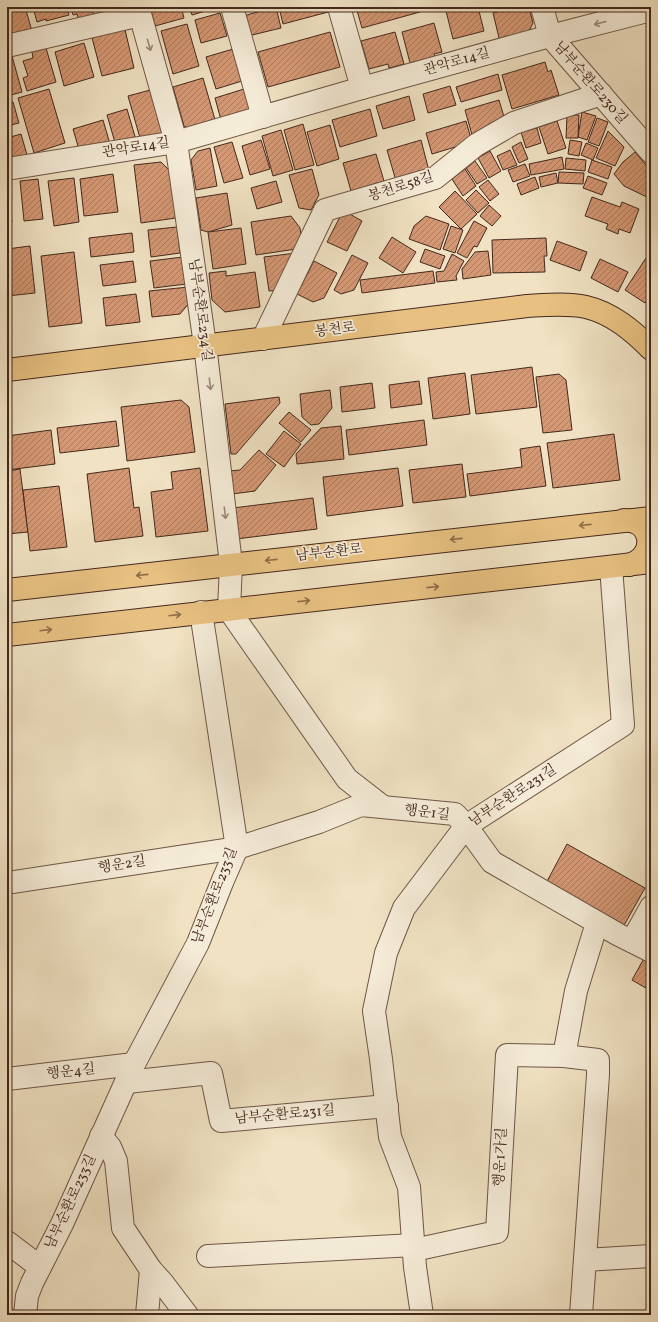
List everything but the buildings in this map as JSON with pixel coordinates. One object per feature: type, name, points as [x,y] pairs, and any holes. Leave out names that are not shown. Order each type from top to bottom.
[{"type":"main road","name":"봉천로","points":[[7,370],[527,306],[563,305],[586,307],[608,315],[629,329],[651,349]]},
{"type":"main road","name":"남부순환로","points":[[7,590],[651,518]]},
{"type":"main road","points":[[620,566],[642,559],[646,554],[649,540],[643,527],[638,523],[624,520]]},
{"type":"main road","points":[[7,635],[651,562]]},
{"type":"street","points":[[232,7],[263,117]]},
{"type":"street","points":[[339,7],[362,88]]},
{"type":"street","name":"남부순환로230길","points":[[542,7],[550,36],[651,152]]},
{"type":"street","name":"관악로14길","points":[[7,169],[176,142],[362,88],[550,36],[651,10]]},
{"type":"street","name":"남부순환로234길","points":[[7,46],[139,11],[176,142],[205,345],[231,564],[229,610]]},
{"type":"street","name":"봉천로58길","points":[[263,338],[326,210],[436,178],[476,145],[514,123],[601,94]]},
{"type":"street","name":"남부순환로231길","points":[[422,1315],[409,1187],[390,1137],[374,1011],[386,953],[404,908],[466,826],[623,725],[620,566]]},
{"type":"street","points":[[229,610],[347,779],[383,808]]},
{"type":"street","name":"남부순환로233길","points":[[9,1315],[26,1306],[40,1267],[62,1224],[101,1136],[131,1073],[198,943],[237,848],[202,612]]},
{"type":"street","name":"행운1길","points":[[237,848],[319,822],[361,805],[455,814],[466,826],[492,862],[597,923],[651,951]]},
{"type":"street","name":"행운2길","points":[[7,883],[237,848]]},
{"type":"street","points":[[632,941],[651,908]]},
{"type":"street","points":[[564,1056],[576,991],[597,923]]},
{"type":"street","name":"행운1가길","points":[[414,1248],[497,1232],[507,1055],[564,1056],[598,1060],[581,1315]]},
{"type":"street","name":"남부순환로231길","points":[[131,1073],[211,1073],[220,1121],[387,1106]]},
{"type":"street","name":"행운4길","points":[[7,1079],[131,1073]]},
{"type":"street","name":"남부순환로233길","points":[[101,1136],[110,1148],[116,1161],[123,1228],[151,1270],[187,1315]]},
{"type":"street","points":[[7,1242],[40,1267]]},
{"type":"street","points":[[208,1256],[414,1248]]},
{"type":"street","points":[[585,1260],[651,1256]]},
{"type":"street","points":[[147,1315],[151,1270]]}]
